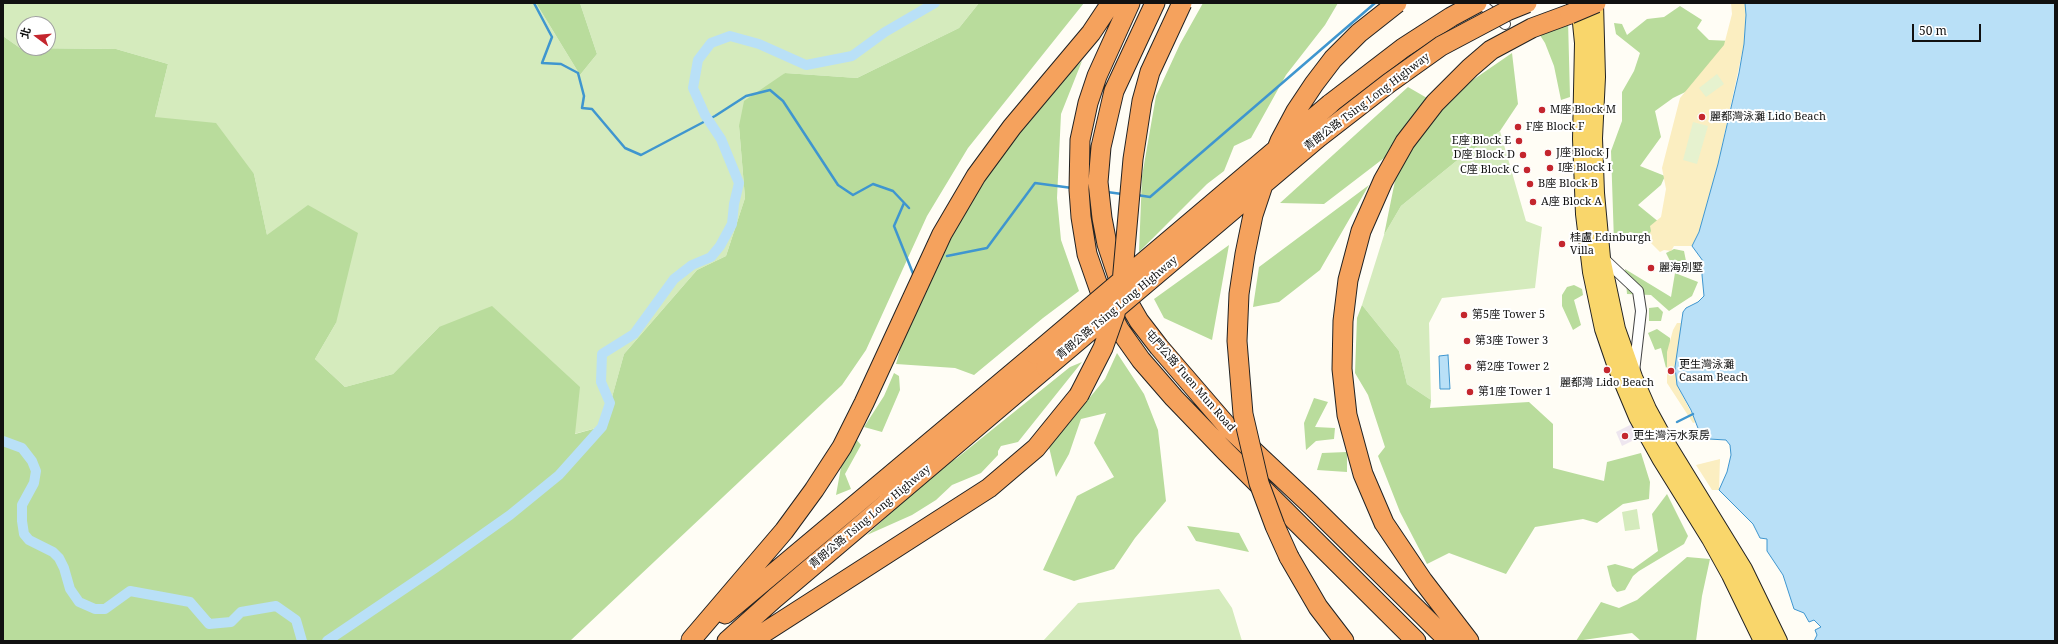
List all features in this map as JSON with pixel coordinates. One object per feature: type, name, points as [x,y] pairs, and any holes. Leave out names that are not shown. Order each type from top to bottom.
[{"type":"highway","points":[[690,640],[784,531],[842,447],[864,403],[942,234],[976,176],[1012,127],[1091,33],[1111,3]]},
{"type":"highway","name":"屯門公路 Tuen Mun Road","points":[[1130,3],[1097,76],[1083,126],[1078,174],[1081,217],[1091,266],[1107,308],[1141,360],[1174,398],[1226,452],[1416,641]]},
{"type":"highway","name":"屯門公路 Tuen Mun Road","points":[[1155,3],[1125,66],[1110,103],[1101,147],[1099,192],[1107,244],[1124,295],[1139,321],[1159,347],[1228,427],[1316,510],[1449,641]]},
{"type":"highway","points":[[752,641],[988,488],[1036,448],[1079,394],[1102,348],[1115,314],[1122,283],[1133,159],[1142,101],[1150,72],[1182,3]]},
{"type":"highway","points":[[1344,641],[1318,607],[1290,558],[1275,526],[1259,483],[1242,414],[1236,341],[1239,294],[1253,215],[1280,141],[1296,111],[1314,84],[1337,55],[1372,22],[1397,3]]},
{"type":"highway","name":"青朗公路 Tsing Long Highway","points":[[728,641],[1041,361],[1271,152],[1372,70],[1426,33],[1479,3]]},
{"type":"highway","name":"青朗公路 Tsing Long Highway","points":[[690,640],[1041,361],[1318,138],[1389,83],[1441,46],[1507,10],[1527,3]]},
{"type":"highway","points":[[1469,641],[1423,581],[1384,523],[1357,457],[1344,396],[1342,362],[1343,321],[1348,280],[1361,232],[1383,181],[1405,142],[1425,115],[1452,85],[1491,50],[1532,28],[1595,3]]},
{"type":"main road","points":[[1580,3],[1583,43],[1581,139],[1584,214],[1591,272],[1603,328],[1616,367],[1637,417],[1730,575],[1758,637]]},
{"type":"main road","points":[[1595,3],[1597,76],[1594,168],[1597,216],[1602,258],[1617,329],[1634,377],[1666,442],[1744,569],[1779,641]]},
{"type":"street","points":[[1479,3],[1505,24]]},
{"type":"street","points":[[1602,258],[1638,291],[1641,311],[1634,377]]},
{"type":"shaded area","name":"更生灣污水泵房","points":[[1632,424],[1638,438],[1622,446],[1616,432]]},
{"type":"green space","points":[[3,3],[536,3],[580,75],[597,54],[580,3],[979,3],[959,28],[857,78],[785,73],[739,126],[745,198],[726,256],[697,270],[624,354],[604,426],[574,434],[439,327],[393,374],[345,387],[315,359],[336,323],[267,235],[254,174],[155,117],[168,64],[116,49],[56,48],[56,16],[16,16],[16,45],[3,36]]},
{"type":"green space","points":[[536,3],[580,3],[597,54],[580,75]]},
{"type":"green space","points":[[979,3],[1084,3],[968,148],[927,216],[866,350],[842,385],[570,641],[3,641],[3,36],[16,45],[16,56],[56,56],[56,48],[116,49],[168,64],[155,117],[216,123],[254,174],[267,235],[308,205],[358,233],[336,323],[315,359],[345,387],[393,374],[439,327],[492,306],[580,387],[575,434],[604,426],[624,354],[697,270],[726,256],[745,198],[739,126],[744,101],[785,73],[857,78],[959,28]]},
{"type":"green space","points":[[1203,3],[1338,3],[1325,25],[1286,75],[1251,138],[1234,146],[1224,171],[1207,184],[1139,252],[1142,176],[1156,96],[1180,44]]},
{"type":"green space","points":[[1680,6],[1702,20],[1697,28],[1709,40],[1732,41],[1710,80],[1673,98],[1655,111],[1661,137],[1640,166],[1665,176],[1661,185],[1638,205],[1665,227],[1657,239],[1630,232],[1614,242],[1611,151],[1622,121],[1622,92],[1634,71],[1640,53],[1616,34],[1614,23],[1622,24],[1627,35],[1647,19],[1664,17]]},
{"type":"green space","points":[[1568,20],[1570,97],[1561,100],[1554,66],[1545,43],[1538,32]]},
{"type":"green space","points":[[1512,53],[1518,104],[1500,131],[1460,158],[1401,206],[1384,235],[1398,166],[1427,126],[1464,86]]},
{"type":"green space","points":[[1082,61],[1061,114],[1057,198],[1061,240],[1079,291],[1043,318],[974,375],[955,368],[896,364],[906,330],[970,192],[1036,103]]},
{"type":"green space","points":[[1717,74],[1724,84],[1706,97],[1699,88]]},
{"type":"green space","points":[[1408,87],[1427,98],[1388,155],[1324,204],[1280,203]]},
{"type":"green space","points":[[1693,122],[1708,126],[1697,164],[1683,160]]},
{"type":"green space","points":[[1500,131],[1526,221],[1542,227],[1535,288],[1442,298],[1429,323],[1431,400],[1407,384],[1399,351],[1362,305],[1384,235],[1401,206],[1460,158]]},
{"type":"green space","points":[[1369,185],[1320,270],[1279,302],[1253,307],[1259,267]]},
{"type":"green space","points":[[1229,245],[1212,340],[1164,318],[1154,299]]},
{"type":"green space","points":[[1674,249],[1684,251],[1686,261],[1674,269],[1666,253]]},
{"type":"green space","points":[[1625,269],[1671,297],[1675,273],[1698,282],[1692,296],[1669,311],[1651,295],[1627,294]]},
{"type":"green space","points":[[1574,285],[1582,289],[1583,295],[1574,300],[1581,325],[1573,330],[1562,306],[1562,295],[1567,287]]},
{"type":"green space","points":[[1362,305],[1399,351],[1407,384],[1431,400],[1430,408],[1529,402],[1553,424],[1553,468],[1604,481],[1607,462],[1641,453],[1650,482],[1649,499],[1623,504],[1597,523],[1583,519],[1535,527],[1506,574],[1449,553],[1427,564],[1400,512],[1378,456],[1385,447],[1368,395],[1355,373],[1357,318]]},
{"type":"green space","points":[[1658,307],[1663,312],[1661,321],[1649,321],[1649,308]]},
{"type":"green space","points":[[1657,329],[1670,338],[1672,360],[1666,368],[1661,348],[1655,350],[1648,333]]},
{"type":"green space","points":[[1117,353],[1144,394],[1158,430],[1166,501],[1135,538],[1114,569],[1074,581],[1043,570],[1077,496],[1114,477],[1094,443],[1106,413],[1081,419],[1069,454],[1056,477],[1049,447],[1105,379]]},
{"type":"green space","points":[[1082,362],[1018,442],[1001,446],[998,451],[998,455],[981,473],[952,485],[936,500],[912,515],[867,535],[933,473],[957,458],[1070,367]]},
{"type":"green space","points":[[894,373],[899,376],[900,390],[882,432],[864,427],[884,396]]},
{"type":"green space","points":[[1314,398],[1328,402],[1315,427],[1335,428],[1334,439],[1316,441],[1306,450],[1304,423]]},
{"type":"green space","points":[[856,439],[861,445],[845,474],[851,489],[836,495],[841,467]]},
{"type":"green space","points":[[1347,452],[1347,472],[1317,470],[1322,453]]},
{"type":"green space","points":[[1667,494],[1688,536],[1684,544],[1639,571],[1633,576],[1625,590],[1617,592],[1612,586],[1607,566],[1615,564],[1633,569],[1658,551],[1652,514]]},
{"type":"green space","points":[[1637,509],[1640,529],[1625,531],[1622,512]]},
{"type":"green space","points":[[1187,526],[1239,533],[1249,552],[1196,541]]},
{"type":"green space","points":[[1687,557],[1710,559],[1702,596],[1696,641],[1641,641],[1632,633],[1576,641],[1601,602],[1619,608],[1637,600]]},
{"type":"green space","points":[[1219,589],[1232,608],[1242,641],[1043,641],[1078,603]]},
{"type":"sand","name":"麗都灣泳灘 Lido Beach","points":[[1731,3],[1745,3],[1746,15],[1744,44],[1718,164],[1699,232],[1692,246],[1674,246],[1671,251],[1664,250],[1660,252],[1647,239],[1651,231],[1650,226],[1661,217],[1666,189],[1662,168],[1680,98],[1724,45],[1732,14]]},
{"type":"sand","name":"更生灣泳灘 Casam Beach","points":[[1677,323],[1681,323],[1676,375],[1677,385],[1696,422],[1693,423],[1667,383],[1667,352],[1673,330]]},
{"type":"sand","points":[[1720,459],[1719,490],[1712,490],[1696,465]]},
{"type":"water","points":[[1745,3],[2055,3],[2055,641],[1814,641],[1817,635],[1815,630],[1821,627],[1814,620],[1809,622],[1804,613],[1794,609],[1783,575],[1767,551],[1767,539],[1760,538],[1753,524],[1719,490],[1727,472],[1731,455],[1730,445],[1726,440],[1709,439],[1701,436],[1691,410],[1677,385],[1675,367],[1683,312],[1686,308],[1698,302],[1704,296],[1702,275],[1703,261],[1692,246],[1699,232],[1718,164],[1739,73],[1744,44],[1746,15]]},
{"type":"water","points":[[1448,355],[1450,389],[1440,389],[1439,356]]},
{"type":"waterway","points":[[534,3],[552,37],[542,63],[561,64],[578,73],[584,96],[582,108],[592,109],[625,148],[641,155],[715,116],[746,96],[770,90],[783,101],[838,185],[853,195],[873,184],[893,191],[909,208]]},
{"type":"waterway","points":[[327,641],[510,515],[559,475],[602,427],[610,403],[601,382],[602,354],[634,334],[674,279],[692,265],[711,257],[720,246],[732,224],[734,204],[739,183],[721,139],[705,115],[693,88],[698,60],[711,43],[730,36],[759,44],[806,65],[852,56],[885,32],[935,3]]},
{"type":"waterway","points":[[1137,195],[1150,197],[1375,3]]},
{"type":"waterway","points":[[947,256],[987,248],[1035,183],[1072,188]]},
{"type":"waterway","points":[[1107,192],[1122,194]]},
{"type":"waterway","points":[[904,203],[894,226],[914,276]]},
{"type":"waterway","points":[[1677,422],[1693,414]]},
{"type":"waterway","points":[[3,441],[22,448],[32,461],[36,471],[34,483],[22,505],[24,534],[29,540],[53,552],[59,558],[64,568],[70,589],[79,602],[95,609],[105,609],[130,591],[190,602],[209,624],[231,622],[241,612],[276,606],[296,620],[302,641]]},
{"type":"place","name":"M座 Block M","points":[[1542,110]]},
{"type":"place","name":"麗都灣泳灘 Lido Beach","points":[[1702,117]]},
{"type":"place","name":"F座 Block F","points":[[1518,127]]},
{"type":"place","name":"E座 Block E","points":[[1519,141]]},
{"type":"place","name":"J座 Block J","points":[[1548,153]]},
{"type":"place","name":"D座 Block D","points":[[1523,155]]},
{"type":"place","name":"I座 Block I","points":[[1550,168]]},
{"type":"place","name":"C座 Block C","points":[[1527,170]]},
{"type":"place","name":"B座 Block B","points":[[1530,184]]},
{"type":"place","name":"A座 Block A","points":[[1533,202]]},
{"type":"place","name":"桂盧 Edinburgh Villa","points":[[1562,244]]},
{"type":"place","name":"麗海別墅","points":[[1651,268]]},
{"type":"place","name":"第5座 Tower 5","points":[[1464,315]]},
{"type":"place","name":"第3座 Tower 3","points":[[1467,341]]},
{"type":"place","name":"第2座 Tower 2","points":[[1468,367]]},
{"type":"place","name":"麗都灣 Lido Beach","points":[[1607,370]]},
{"type":"place","name":"更生灣泳灘 Casam Beach","points":[[1671,371]]},
{"type":"place","name":"第1座 Tower 1","points":[[1470,392]]},
{"type":"place","name":"更生灣污水泵房","points":[[1625,436]]}]
